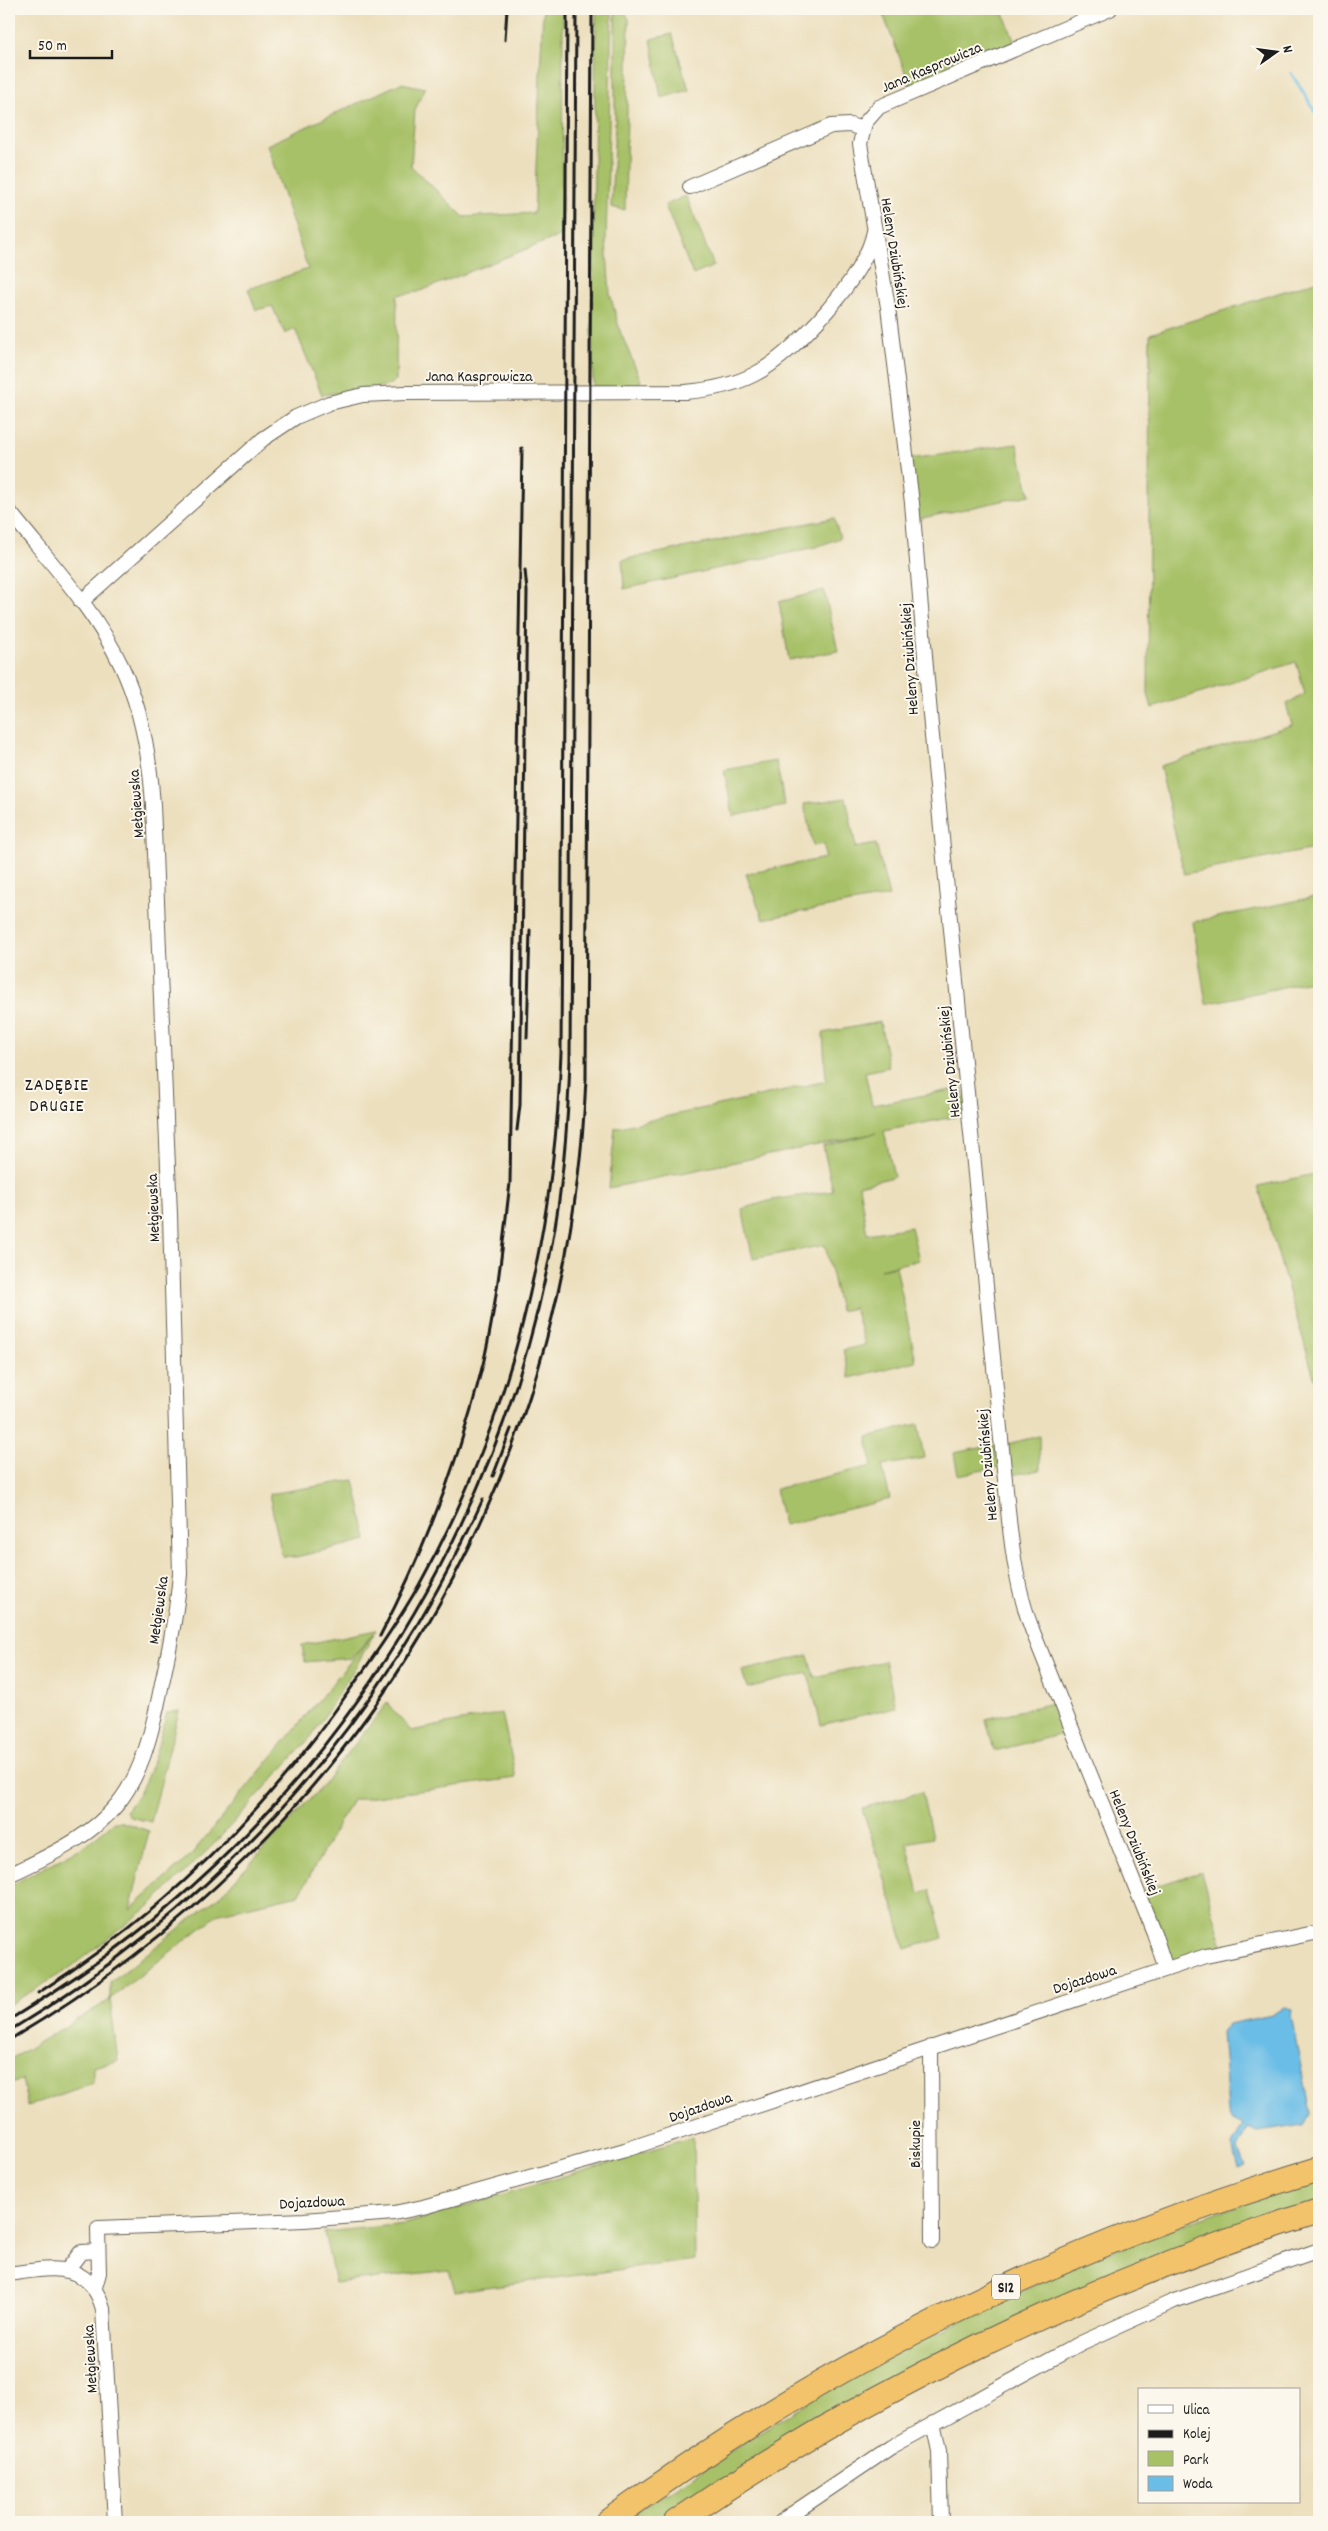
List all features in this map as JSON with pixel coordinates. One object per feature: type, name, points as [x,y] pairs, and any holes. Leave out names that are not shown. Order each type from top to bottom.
[{"type":"highway","name":"S12","points":[[608,2522],[680,2471],[760,2419],[845,2369],[941,2318],[1031,2275],[1116,2239],[1237,2195],[1319,2168]]},
{"type":"highway","points":[[676,2522],[830,2426],[1003,2335],[1156,2268],[1319,2210]]},
{"type":"street","name":"Jana Kasprowicza","points":[[862,129],[873,112],[885,105],[1110,9]]},
{"type":"street","points":[[690,187],[832,126],[850,125],[862,129]]},
{"type":"street","name":"Heleny Dziubińskiej","points":[[862,129],[861,150],[885,286],[912,503],[931,726],[1008,1510],[1017,1572],[1024,1605],[1033,1632],[1154,1933],[1166,1969]]},
{"type":"street","name":"Jana Kasprowicza","points":[[81,602],[249,451],[276,430],[317,408],[363,395],[382,393],[565,392],[657,394],[716,388],[755,374],[784,354],[810,328],[856,273],[869,251],[874,230]]},
{"type":"street","points":[[856,273],[874,274],[885,286]]},
{"type":"street","name":"Mełgiewska","points":[[9,511],[81,602],[106,638],[127,678],[142,724],[150,769],[168,1166],[180,1574],[174,1623],[157,1708],[148,1746],[132,1785],[113,1810],[87,1833],[50,1856],[9,1875]]},
{"type":"street","name":"Dojazdowa","points":[[98,2251],[98,2228],[304,2220],[394,2214],[423,2207],[625,2150],[1166,1969],[1233,1949],[1319,1932]]},
{"type":"street","name":"Biskupie","points":[[931,2047],[932,2241]]},
{"type":"street","points":[[780,2522],[862,2466],[933,2423],[1081,2343],[1134,2318],[1319,2250]]},
{"type":"street","points":[[9,2274],[55,2269],[67,2270],[88,2280],[95,2287],[99,2273],[98,2251],[81,2252],[67,2270]]},
{"type":"street","name":"Mełgiewska","points":[[95,2287],[103,2309],[115,2522]]},
{"type":"street","points":[[933,2423],[939,2451],[941,2522]]},
{"type":"green space","points":[[543,9],[563,9],[562,235],[418,292],[397,295],[396,380],[387,386],[322,395],[295,329],[285,334],[272,306],[256,310],[248,289],[308,269],[267,145],[401,83],[425,88],[415,110],[411,166],[464,217],[534,213]]},
{"type":"green space","points":[[596,9],[612,9],[606,241],[610,294],[620,331],[641,381],[635,388],[593,386]]},
{"type":"green space","points":[[615,9],[623,9],[629,19],[625,210],[611,207],[615,124]]},
{"type":"green space","points":[[881,9],[1002,9],[1015,43],[911,87]]},
{"type":"green space","points":[[672,34],[689,90],[661,98],[651,39]]},
{"type":"green space","points":[[686,196],[714,266],[693,275],[665,205]]},
{"type":"green space","points":[[1319,280],[1319,848],[1184,874],[1160,766],[1292,725],[1286,704],[1305,694],[1296,662],[1152,708],[1148,694],[1150,334]]},
{"type":"green space","points":[[1017,444],[1030,495],[918,519],[910,459]]},
{"type":"green space","points":[[834,518],[840,538],[816,547],[624,589],[622,560]]},
{"type":"green space","points":[[824,590],[838,651],[789,660],[779,602]]},
{"type":"green space","points":[[776,761],[785,806],[733,816],[724,770]]},
{"type":"green space","points":[[846,798],[856,847],[854,848],[876,844],[889,896],[763,919],[746,874],[825,858],[824,844],[813,846],[804,804]]},
{"type":"green space","points":[[1319,896],[1319,979],[1206,1004],[1193,922]]},
{"type":"green space","points":[[880,1022],[889,1067],[865,1072],[872,1105],[962,1088],[968,1114],[884,1131],[894,1177],[859,1185],[867,1234],[911,1227],[919,1260],[880,1269],[896,1266],[916,1361],[850,1378],[843,1350],[865,1345],[854,1308],[840,1311],[825,1245],[753,1259],[742,1209],[772,1200],[833,1191],[823,1146],[876,1133],[609,1188],[615,1128],[826,1081],[823,1033]]},
{"type":"green space","points":[[1319,1173],[1319,1394],[1258,1186]]},
{"type":"green space","points":[[918,1424],[924,1458],[882,1466],[890,1499],[784,1525],[775,1489],[872,1466],[867,1437]]},
{"type":"green space","points":[[1039,1436],[1040,1470],[1010,1475],[1007,1444]]},
{"type":"green space","points":[[995,1445],[999,1467],[958,1475],[954,1453]]},
{"type":"green space","points":[[354,1480],[367,1540],[296,1557],[282,1556],[269,1494]]},
{"type":"green space","points":[[376,1630],[356,1666],[311,1737],[213,1845],[146,1909],[67,1970],[9,2005],[9,1886],[83,1847],[114,1822],[122,1822],[149,1831],[130,1910],[190,1856],[373,1634],[351,1658],[305,1662],[302,1645]]},
{"type":"green space","points":[[808,1655],[814,1677],[885,1661],[896,1707],[821,1725],[808,1673],[747,1688],[742,1671]]},
{"type":"green space","points":[[387,1703],[411,1731],[502,1713],[516,1778],[352,1800],[299,1895],[220,1913],[110,1999],[110,1983],[221,1895],[324,1784]]},
{"type":"green space","points":[[1052,1703],[1067,1733],[994,1751],[986,1719]]},
{"type":"green space","points":[[179,1711],[151,1822],[130,1817],[126,1811],[147,1777],[167,1713]]},
{"type":"green space","points":[[922,1792],[932,1838],[907,1843],[919,1893],[930,1890],[943,1938],[905,1949],[893,1904],[862,1808]]},
{"type":"green space","points":[[1201,1872],[1223,1946],[1184,1958],[1173,1959],[1165,1951],[1142,1890]]},
{"type":"green space","points":[[110,1999],[118,2061],[93,2067],[93,2083],[28,2106],[22,2080],[9,2083],[9,2060]]},
{"type":"green space","points":[[693,2137],[695,2260],[455,2291],[449,2270],[335,2283],[324,2232],[405,2224]]},
{"type":"green space","points":[[1319,2177],[1319,2202],[1099,2283],[665,2522],[621,2522],[840,2381],[1088,2259]]},
{"type":"water","points":[[1284,2007],[1292,2009],[1291,2015],[1310,2114],[1304,2125],[1257,2132],[1248,2128],[1238,2150],[1245,2166],[1238,2169],[1232,2146],[1243,2125],[1231,2119],[1228,2112],[1222,2032],[1228,2024],[1272,2015]]},
{"type":"waterway","points":[[1291,73],[1319,117]]},
{"type":"railway","points":[[505,40],[507,9]]},
{"type":"railway","points":[[38,1993],[84,1962],[129,1928],[212,1855],[287,1773],[321,1729],[404,1611],[451,1523],[479,1459],[502,1394],[522,1328],[549,1192],[557,1123],[561,1053],[567,9]]},
{"type":"railway","points":[[9,2020],[90,1968],[166,1909],[237,1843],[303,1771],[362,1694],[414,1612],[460,1527],[498,1437],[529,1345],[551,1250],[559,1203],[570,1059],[576,9]]},
{"type":"railway","points":[[9,2040],[133,1956],[244,1860],[340,1752],[422,1634],[488,1506],[538,1370],[571,1227],[586,1078],[592,9]]},
{"type":"railway","points":[[380,1636],[427,1535],[465,1431],[489,1338],[505,1227],[510,1183],[522,448]]},
{"type":"railway","points":[[517,1130],[520,1105],[527,591],[525,570]]},
{"type":"railway","points":[[527,1038],[530,930]]},
{"type":"railway","points":[[493,1476],[511,1429]]},
{"type":"railway","points":[[9,2031],[86,1980],[158,1925],[225,1866],[287,1802],[344,1733],[395,1660],[442,1582],[483,1499]]},
{"type":"district","name":"ZADĘBIE DRUGIE","points":[[57,1094]]}]
